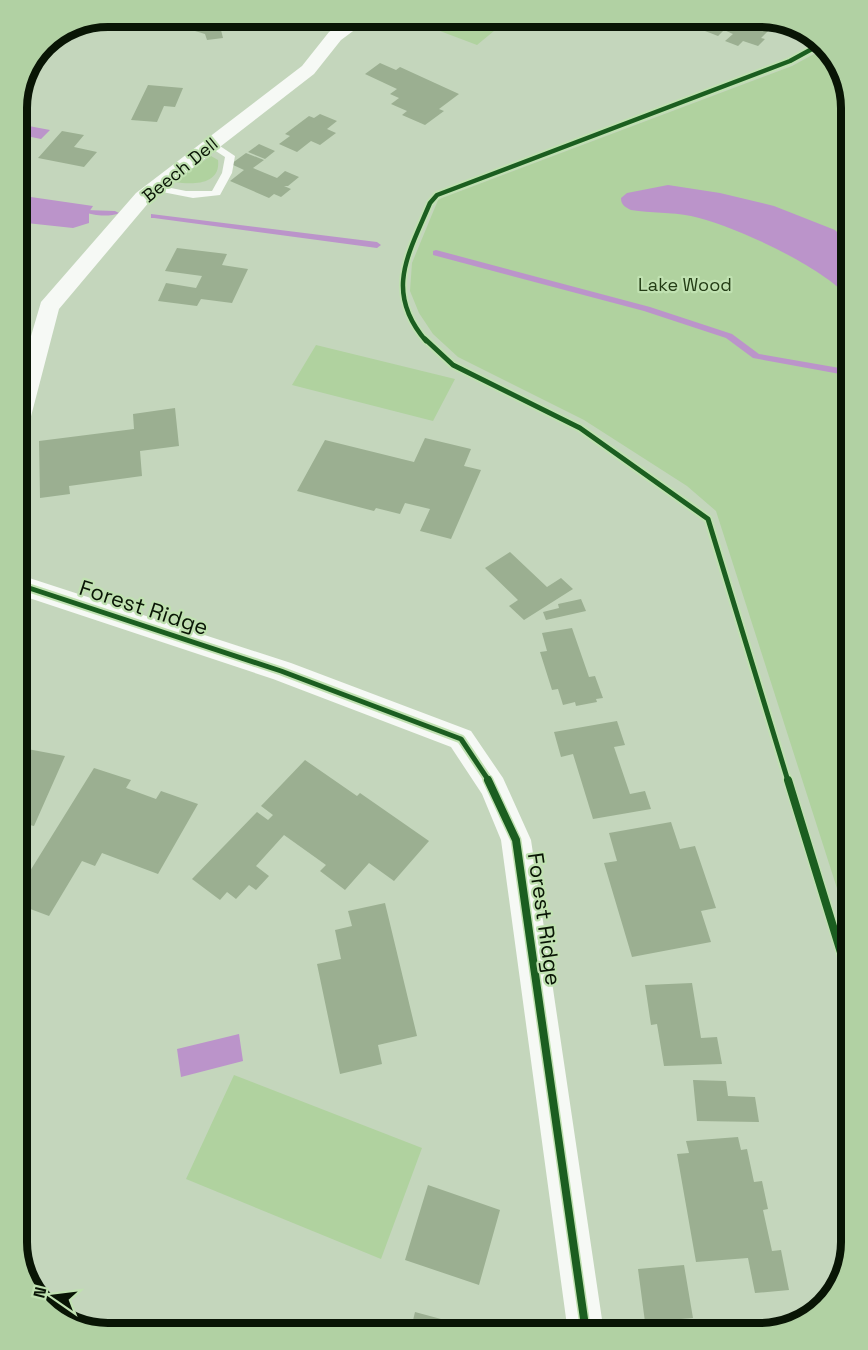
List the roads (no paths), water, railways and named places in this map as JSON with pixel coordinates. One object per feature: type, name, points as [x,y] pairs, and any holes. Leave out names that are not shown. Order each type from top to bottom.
[{"type":"street","name":"Beech Dell","points":[[27,387],[49,307],[143,197],[308,70],[335,36],[348,27]]},
{"type":"street","name":"Forest Ridge","points":[[27,587],[281,671],[461,739],[493,787],[516,840],[584,1323]]},
{"type":"lane","points":[[156,188],[185,195],[216,193],[226,173],[230,156],[211,144]]},
{"type":"waterway","points":[[89,212],[115,213]]},
{"type":"waterway","points":[[154,216],[377,245]]},
{"type":"waterway","points":[[436,253],[647,309],[729,336],[756,356],[841,371]]},
{"type":"park label","name":"Lake Wood","points":[[685,285]]}]
